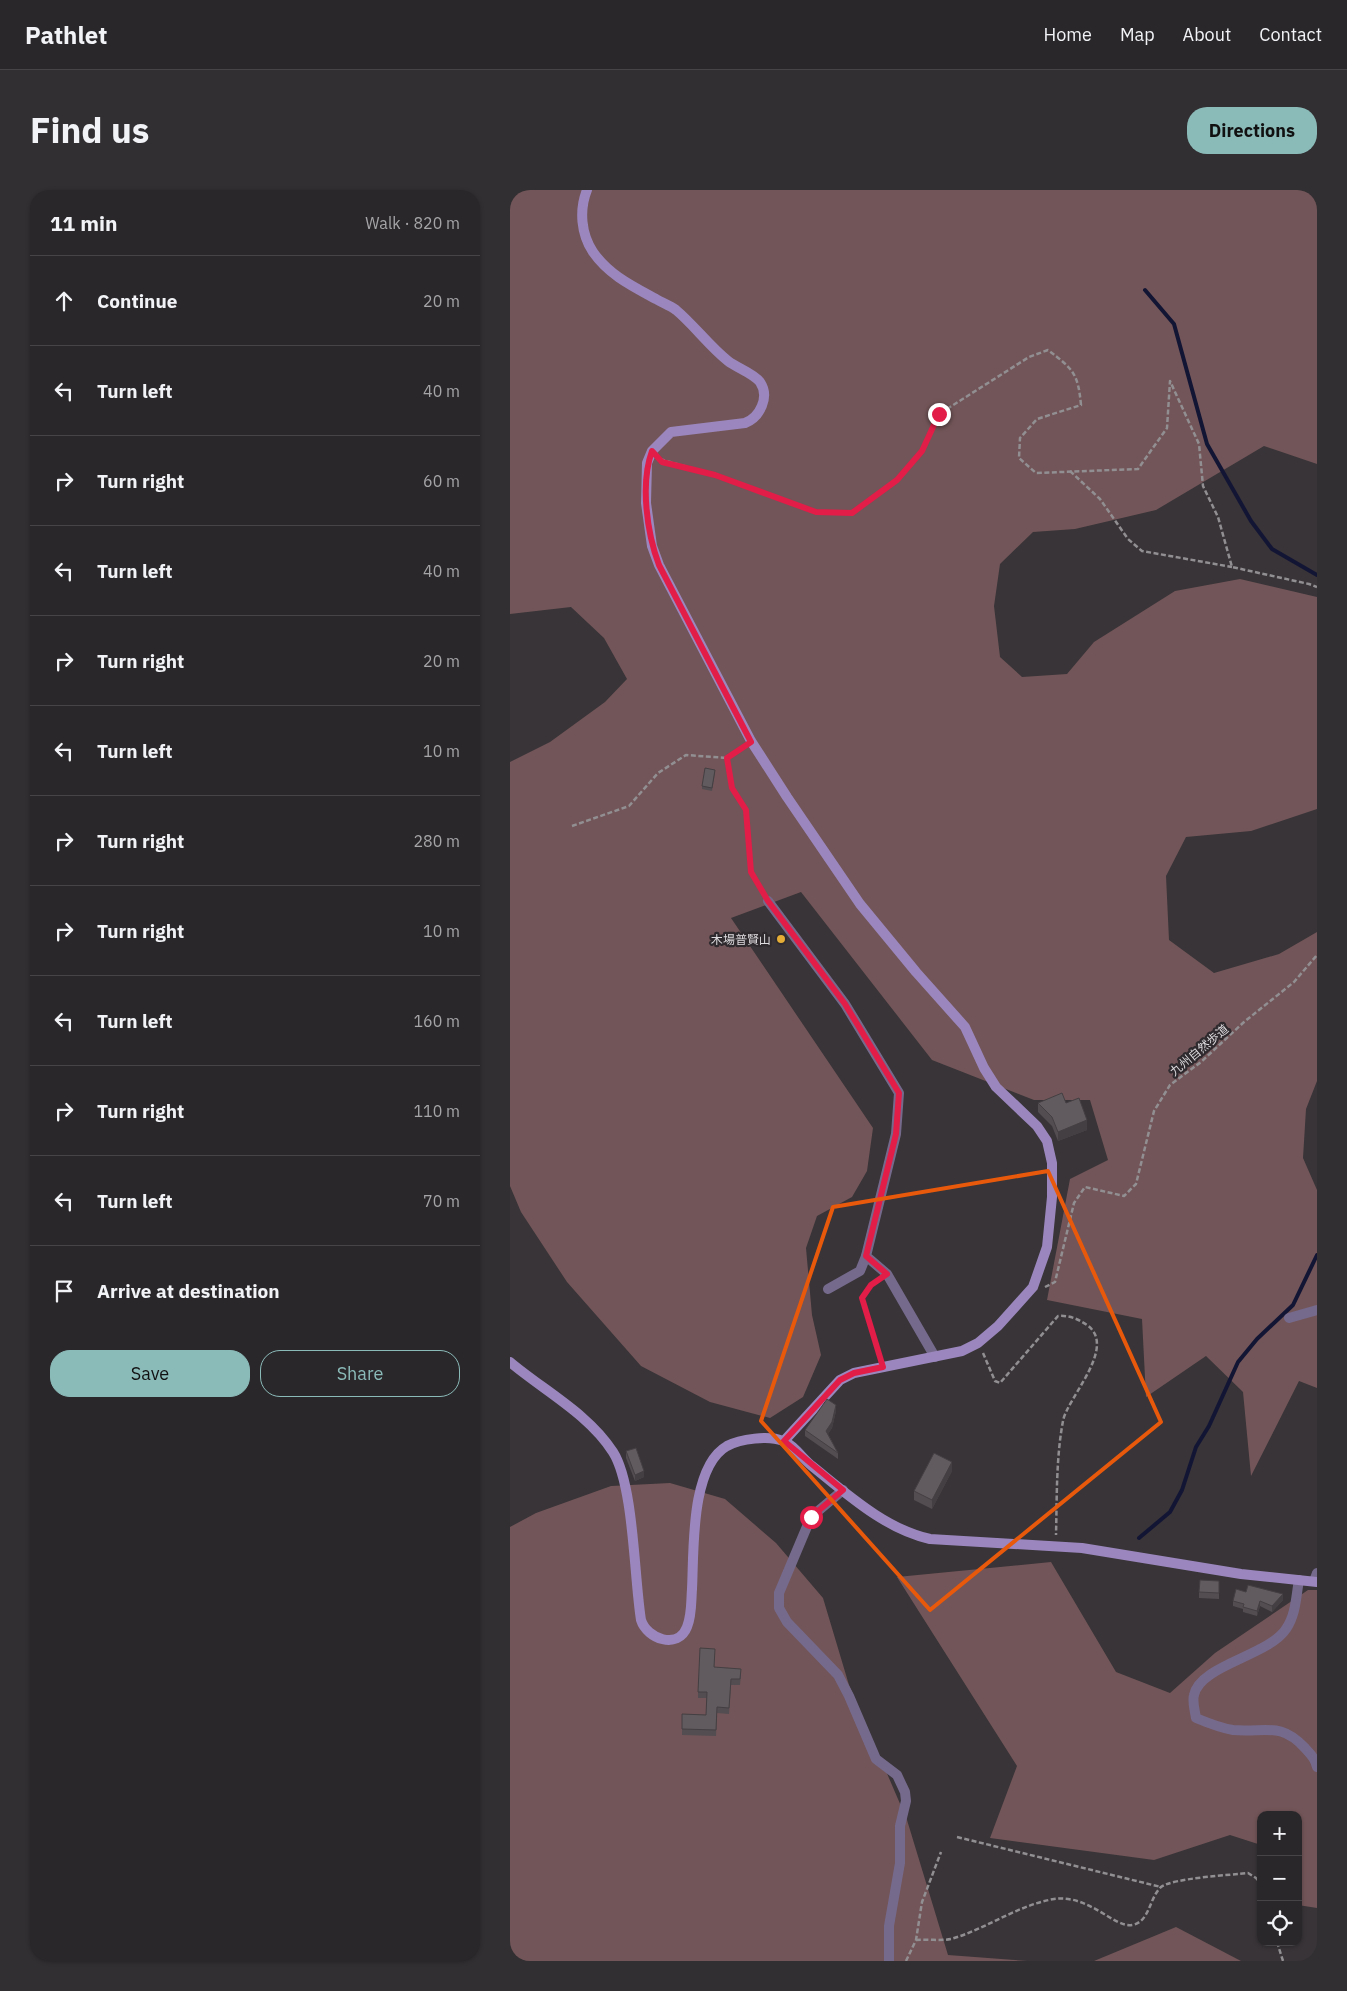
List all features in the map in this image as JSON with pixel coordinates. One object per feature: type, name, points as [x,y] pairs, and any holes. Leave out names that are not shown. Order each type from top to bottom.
[{"type":"street","points":[[587,190],[581,208],[584,233],[592,250],[604,264],[619,278],[675,309],[726,360],[741,371],[754,376],[762,389],[761,409],[752,420],[745,423],[671,432],[652,451],[647,463],[646,503],[652,546],[659,565],[751,742],[860,904],[916,972],[965,1027],[984,1068],[996,1087],[1037,1126],[1047,1141],[1052,1162],[1051,1207],[1047,1247],[1033,1287],[998,1326],[978,1343],[962,1351],[854,1373],[840,1380],[784,1441]]},
{"type":"street","points":[[768,901],[845,1004],[899,1093],[896,1134],[866,1256],[860,1271],[828,1288]]},
{"type":"street","points":[[866,1256],[887,1274],[935,1357]]},
{"type":"street","points":[[1289,1318],[1317,1310]]},
{"type":"street","points":[[510,1362],[585,1420],[613,1451],[620,1466],[626,1493],[641,1620],[644,1629],[659,1639],[670,1640],[680,1635],[687,1628],[690,1611],[697,1509],[704,1478],[720,1451],[741,1441],[753,1438],[784,1441],[843,1490],[889,1524],[917,1536],[930,1539],[1082,1548],[1241,1574],[1299,1580],[1316,1579]]},
{"type":"street","points":[[843,1490],[811,1517],[779,1593],[778,1601],[779,1608],[787,1622],[820,1654],[838,1675],[850,1696],[876,1759],[897,1775],[905,1792],[906,1801],[900,1826],[900,1863],[889,1926],[888,1961]]},
{"type":"street","points":[[1299,1580],[1294,1612],[1286,1629],[1266,1646],[1208,1676],[1194,1694],[1194,1707],[1196,1718],[1213,1725],[1233,1730],[1284,1731],[1294,1736],[1316,1759],[1317,1767]]},
{"type":"path","points":[[652,451],[662,462],[715,475],[816,512],[852,513],[897,480],[922,451],[939,414],[1029,357],[1048,350],[1070,367],[1079,386],[1081,405],[1037,419],[1020,438],[1019,458],[1036,473],[1138,469],[1167,428],[1170,381],[1199,444],[1203,486],[1218,517],[1232,567]]},
{"type":"path","points":[[1070,471],[1100,499],[1128,539],[1142,551],[1232,567],[1317,587]]},
{"type":"path","points":[[572,826],[629,806],[658,773],[686,755],[727,758],[751,742]]},
{"type":"path","points":[[727,758],[732,788],[746,810],[751,872],[768,901]]},
{"type":"path","name":"九州自然歩道","points":[[1033,1287],[1046,1287],[1055,1282],[1074,1203],[1085,1187],[1124,1196],[1136,1184],[1154,1111],[1170,1085],[1201,1062],[1244,1022],[1294,982],[1317,955]]},
{"type":"path","points":[[883,1367],[862,1298],[871,1285],[887,1274]]},
{"type":"path","points":[[978,1343],[995,1381],[1000,1383],[1058,1316],[1066,1315],[1081,1321],[1091,1328],[1094,1334],[1096,1346],[1093,1366],[1064,1419],[1057,1478],[1056,1546]]},
{"type":"path","points":[[957,1837],[1161,1887],[1175,1882],[1248,1874],[1257,1879]]},
{"type":"path","points":[[906,1961],[916,1940],[922,1902],[941,1852]]},
{"type":"path","points":[[916,1940],[949,1939],[1026,1908],[1055,1899],[1080,1900],[1121,1924],[1131,1926],[1141,1922],[1161,1887]]},
{"type":"path","points":[[1278,1946],[1283,1961]]},
{"type":"highlighted area","points":[[1048,1171],[1161,1422],[930,1610],[761,1421],[833,1207]]},
{"type":"shaded area","points":[[510,190],[1317,190],[1317,464],[1264,446],[1156,510],[1075,529],[1033,532],[1000,564],[994,606],[1000,657],[1022,677],[1067,674],[1094,642],[1175,591],[1240,579],[1317,597],[1317,809],[1251,831],[1186,837],[1166,876],[1169,940],[1214,973],[1279,954],[1317,932],[1317,1081],[1306,1109],[1303,1158],[1317,1190],[1317,1388],[1299,1381],[1251,1476],[1243,1392],[1206,1356],[1146,1397],[1142,1319],[1047,1300],[1070,1179],[1108,1160],[1090,1100],[1034,1100],[932,1060],[801,892],[731,918],[873,1128],[867,1171],[852,1197],[817,1216],[806,1248],[812,1315],[821,1355],[803,1397],[770,1418],[710,1402],[641,1366],[567,1282],[521,1212],[510,1186],[510,762],[550,742],[605,702],[627,679],[604,638],[571,607],[510,614]]},
{"type":"shaded area","points":[[670,1483],[725,1499],[776,1543],[823,1598],[849,1685],[907,1820],[948,1955],[1027,1961],[510,1961],[510,1527],[536,1513],[611,1486]]},
{"type":"shaded area","points":[[1051,1562],[1116,1672],[1170,1693],[1215,1653],[1308,1590],[1317,1590],[1317,1908],[1302,1906],[1302,1811],[1257,1811],[1257,1844],[1230,1835],[1154,1860],[990,1838],[1017,1766],[897,1577]]},
{"type":"shaded area","points":[[1176,1927],[1241,1961],[1094,1961]]},
{"type":"building","points":[[705,768],[715,770],[712,788],[702,786]]},
{"type":"building","points":[[1062,1093],[1066,1103],[1079,1098],[1087,1120],[1058,1132],[1052,1117],[1038,1103]]},
{"type":"building","points":[[827,1399],[836,1405],[832,1422],[826,1431],[838,1453],[805,1430]]},
{"type":"building","points":[[636,1448],[644,1471],[635,1475],[626,1451]]},
{"type":"building","points":[[934,1453],[952,1462],[932,1500],[914,1491]]},
{"type":"building","points":[[1200,1580],[1219,1581],[1219,1593],[1199,1592]]},
{"type":"building","points":[[1248,1585],[1283,1594],[1272,1606],[1260,1601],[1257,1611],[1243,1607],[1244,1604],[1233,1601],[1236,1589],[1246,1592]]},
{"type":"building","points":[[700,1648],[715,1649],[714,1667],[741,1669],[740,1679],[731,1679],[729,1708],[717,1707],[716,1730],[682,1729],[682,1714],[706,1715],[707,1692],[698,1692]]},
{"type":"waterway","points":[[1145,290],[1174,324],[1207,444],[1251,521],[1272,549],[1317,575]]},
{"type":"waterway","points":[[1139,1538],[1170,1512],[1182,1490],[1196,1447],[1209,1426],[1238,1362],[1257,1339],[1293,1305],[1317,1255]]},
{"type":"place","name":"木場普賢山","points":[[781,939]]},
{"type":"route","points":[[811,1517],[843,1490],[784,1441],[813,1407],[840,1380],[854,1373],[883,1367],[876,1340],[867,1320],[862,1298],[871,1285],[887,1274],[866,1256],[896,1134],[899,1093],[845,1004],[768,901],[751,872],[746,810],[732,788],[727,758],[751,742],[659,565],[652,546],[646,503],[647,463],[652,451],[662,462],[715,475],[816,512],[852,513],[897,480],[922,451],[939,414]]}]
